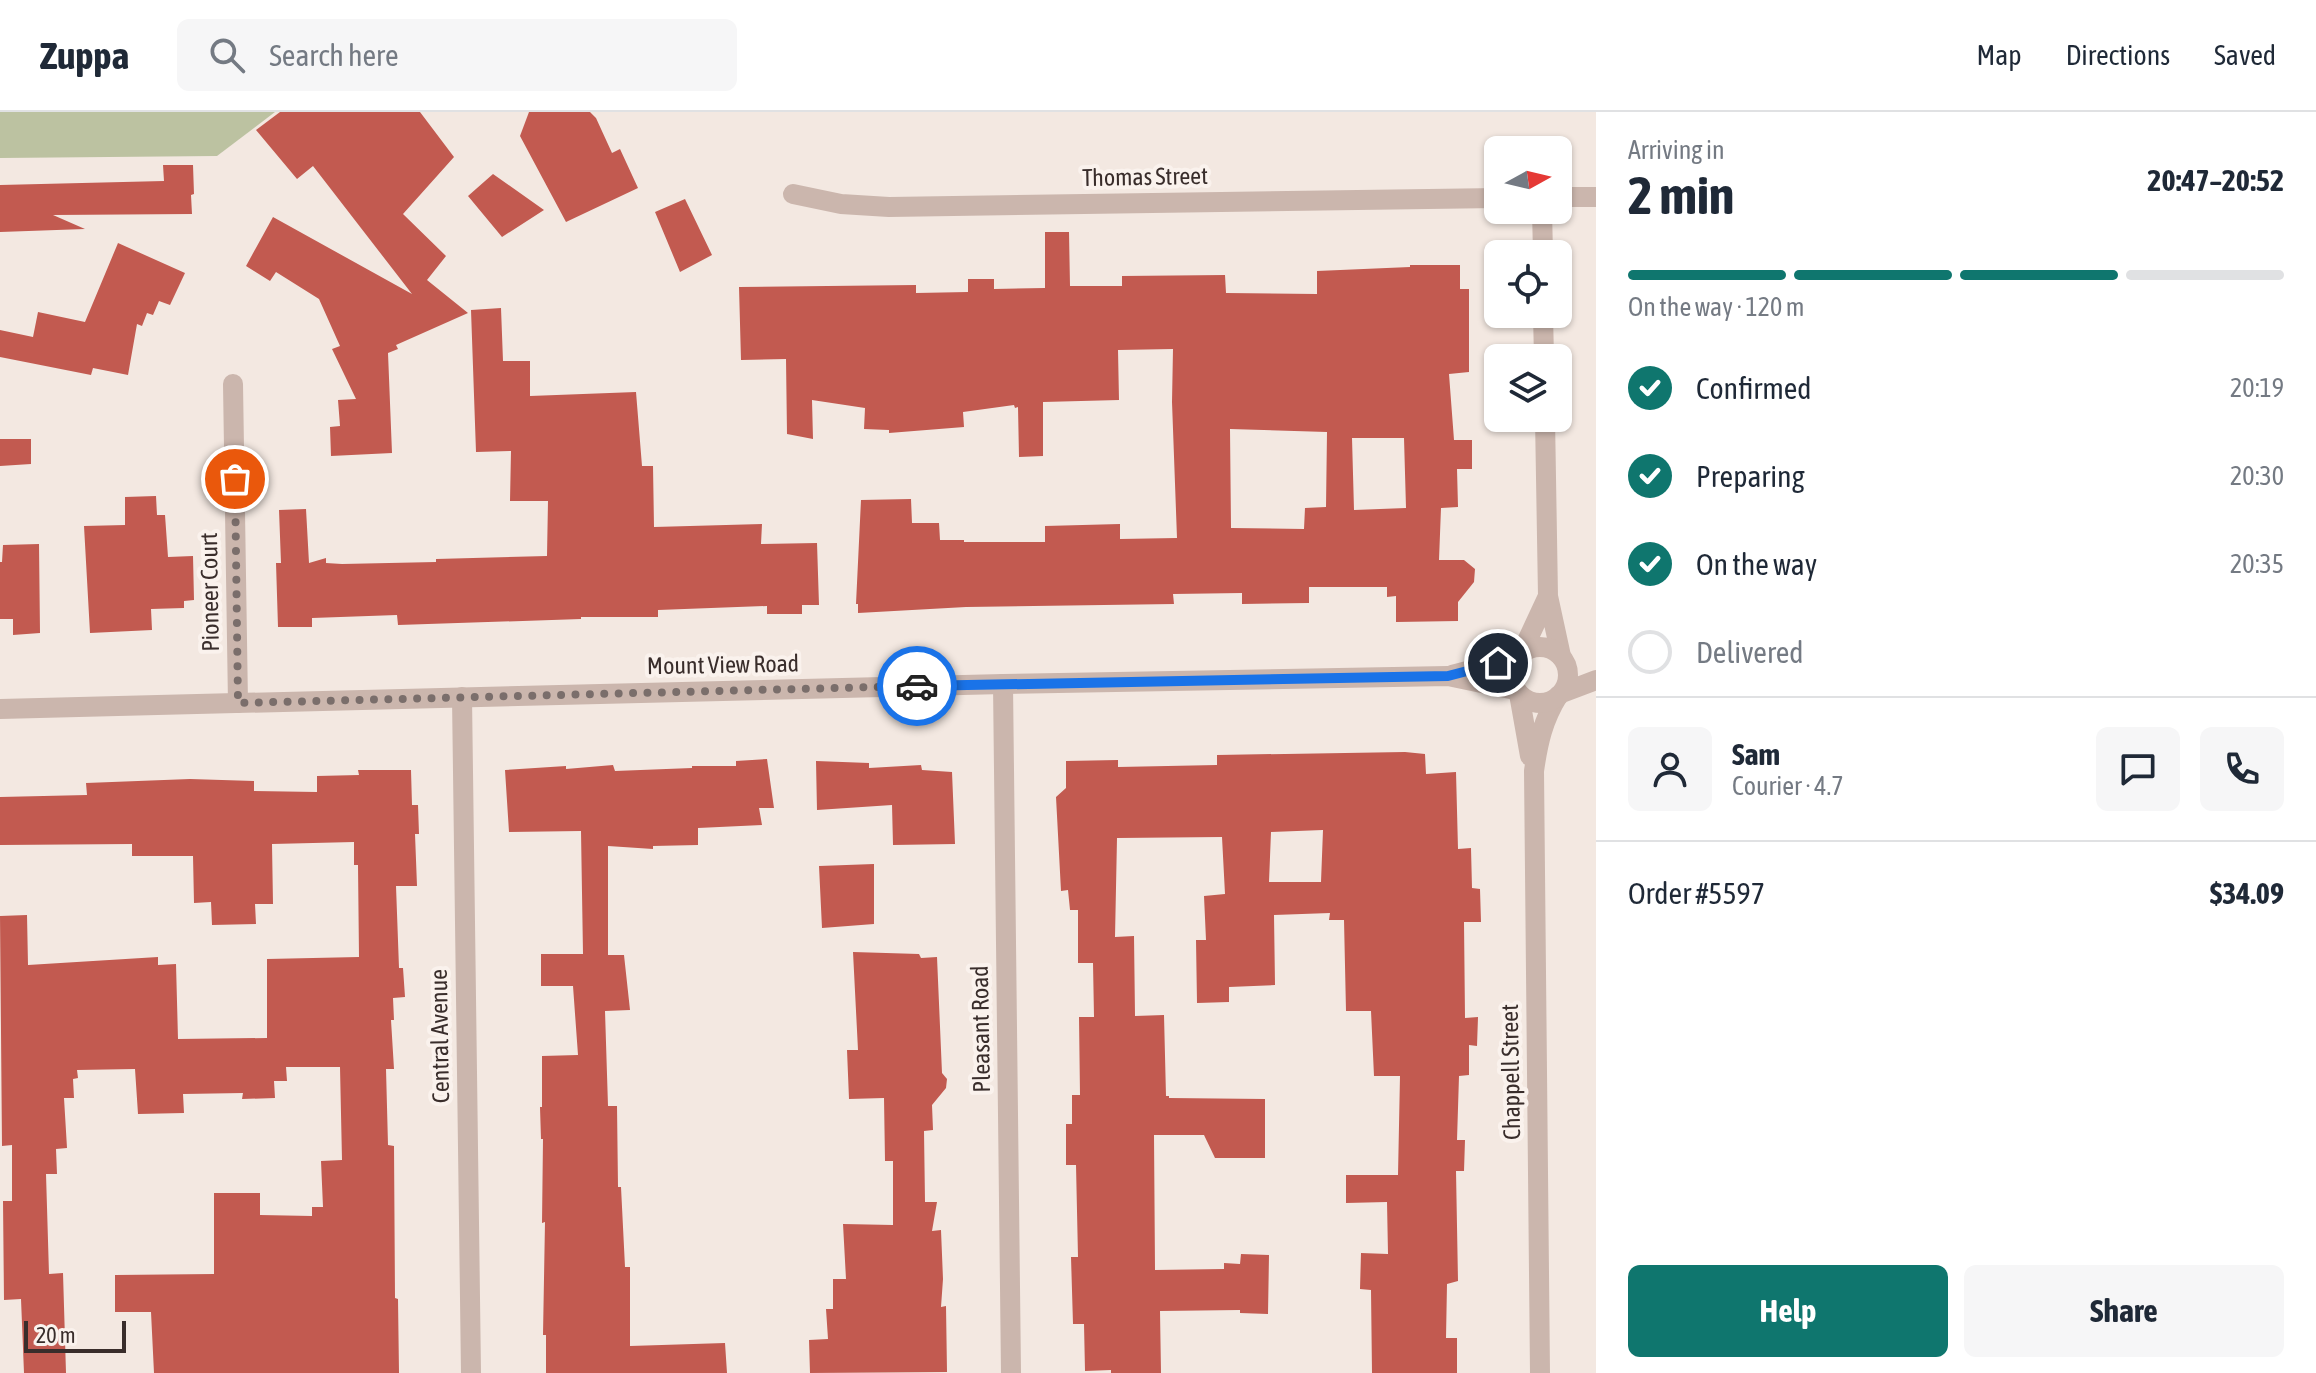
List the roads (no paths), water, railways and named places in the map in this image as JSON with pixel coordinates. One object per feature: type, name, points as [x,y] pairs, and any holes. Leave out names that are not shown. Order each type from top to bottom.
[{"type":"street","name":"Thomas Street","points":[[793,194],[841,204],[889,207],[1484,198]]},
{"type":"street","points":[[1572,197],[1596,197]]},
{"type":"street","name":"Pioneer Court","points":[[233,384],[238,703]]},
{"type":"street","points":[[1545,432],[1548,596],[1568,678],[1560,695]]},
{"type":"street","points":[[1548,596],[1511,674],[1517,692],[1534,703],[1543,703],[1596,680]]},
{"type":"street","points":[[1519,656],[1528,649],[1546,647],[1563,659],[1596,670]]},
{"type":"street","name":"Mount View Road","points":[[1448,676],[1519,656]]},
{"type":"street","name":"Mount View Road","points":[[0,709],[1448,676],[1517,692]]},
{"type":"street","name":"Pleasant Road","points":[[1003,684],[1011,1373]]},
{"type":"street","name":"Chappell Street","points":[[1517,692],[1534,771]]},
{"type":"street","name":"Chappell Street","points":[[1540,1373],[1534,771],[1540,734],[1547,714],[1560,695]]},
{"type":"street","name":"Central Avenue","points":[[462,697],[471,1373]]}]
